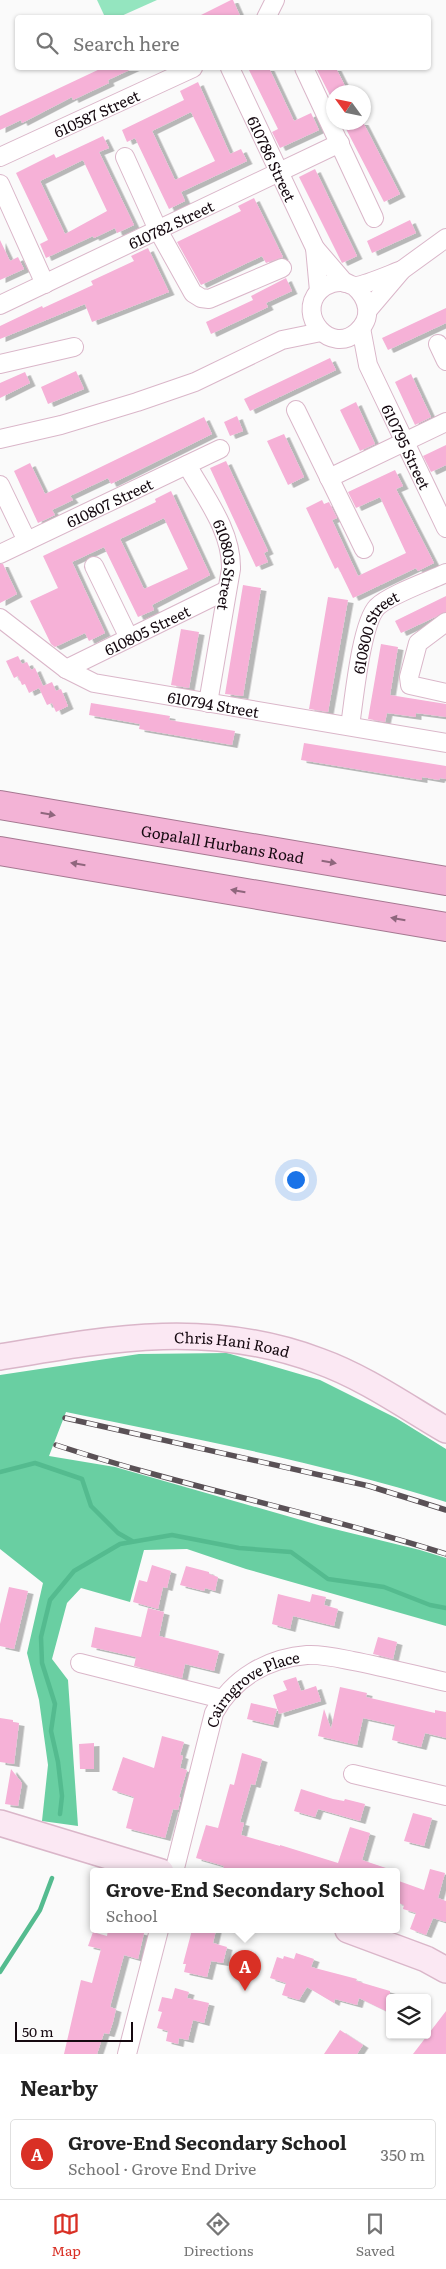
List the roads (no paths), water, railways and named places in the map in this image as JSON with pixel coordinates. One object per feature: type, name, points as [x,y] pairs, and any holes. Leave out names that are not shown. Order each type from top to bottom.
[{"type":"highway","name":"Gopalall Hurbans Road","points":[[0,805],[446,882]]},
{"type":"highway","points":[[0,851],[446,927]]},
{"type":"street","points":[[268,15],[275,0]]},
{"type":"street","name":"610587 Street","points":[[0,157],[189,70]]},
{"type":"street","name":"610786 Street","points":[[231,70],[281,171],[315,248]]},
{"type":"street","points":[[305,70],[374,218]]},
{"type":"street","name":"610782 Street","points":[[0,305],[340,143]]},
{"type":"street","points":[[125,158],[158,230],[187,284],[201,298],[209,299],[282,268]]},
{"type":"street","points":[[0,184],[45,284]]},
{"type":"street","points":[[368,310],[402,270],[446,238]]},
{"type":"street","points":[[315,248],[350,284],[361,292],[366,301],[368,310],[366,320],[361,328],[354,334],[337,339]]},
{"type":"street","points":[[282,340],[311,307],[319,291],[315,248]]},
{"type":"street","points":[[319,291],[336,282],[350,284],[402,270]]},
{"type":"street","points":[[311,307],[312,316],[321,332]]},
{"type":"street","points":[[361,328],[368,365]]},
{"type":"street","points":[[0,440],[62,425],[195,382],[282,340],[321,332],[337,339],[368,365]]},
{"type":"street","points":[[438,344],[446,360]]},
{"type":"street","points":[[0,364],[74,348]]},
{"type":"street","name":"610795 Street","points":[[368,365],[446,528]]},
{"type":"street","points":[[296,410],[364,549]]},
{"type":"street","points":[[329,478],[446,422]]},
{"type":"street","name":"610807 Street","points":[[0,554],[220,449]]},
{"type":"street","name":"610803 Street","points":[[187,465],[228,541],[231,556],[208,703]]},
{"type":"street","points":[[0,485],[27,541]]},
{"type":"street","points":[[94,566],[129,638]]},
{"type":"street","name":"610800 Street","points":[[350,726],[371,616],[383,602],[446,573]]},
{"type":"street","name":"610805 Street","points":[[66,670],[227,590]]},
{"type":"street","name":"610794 Street","points":[[0,618],[66,670],[94,683],[446,742]]},
{"type":"street","points":[[446,622],[418,643],[409,677],[410,685],[446,693]]},
{"type":"street","name":"Chris Hani Road","points":[[0,1357],[146,1336],[184,1334],[253,1342],[289,1350],[320,1361],[358,1379],[446,1430]]},
{"type":"street","name":"Cairngrove Place","points":[[175,1868],[211,1726],[222,1698],[233,1686],[253,1671],[268,1664],[308,1655],[367,1664],[446,1682]]},
{"type":"street","points":[[80,1663],[222,1698]]},
{"type":"street","points":[[353,1774],[446,1796]]},
{"type":"street","points":[[0,1823],[147,1868]]},
{"type":"street","points":[[127,2054],[158,1933]]},
{"type":"street","points":[[356,1933],[426,1959],[446,1970]]},
{"type":"waterway","points":[[0,1472],[35,1463],[82,1479],[91,1506],[118,1533],[132,1541]]},
{"type":"waterway","points":[[60,1814],[62,1796],[58,1762],[51,1731],[55,1704],[42,1663],[41,1637],[50,1600],[74,1571],[120,1544],[172,1535],[239,1548],[291,1552],[328,1579],[384,1587],[430,1605],[446,1608]]},
{"type":"waterway","points":[[0,1972],[40,1910],[52,1878]]},
{"type":"railway","points":[[65,1418],[369,1486],[446,1510]]},
{"type":"railway","points":[[56,1445],[153,1474],[398,1539],[446,1554]]},
{"type":"place","name":"Grove-End Secondary School","points":[[245,1991]]}]
